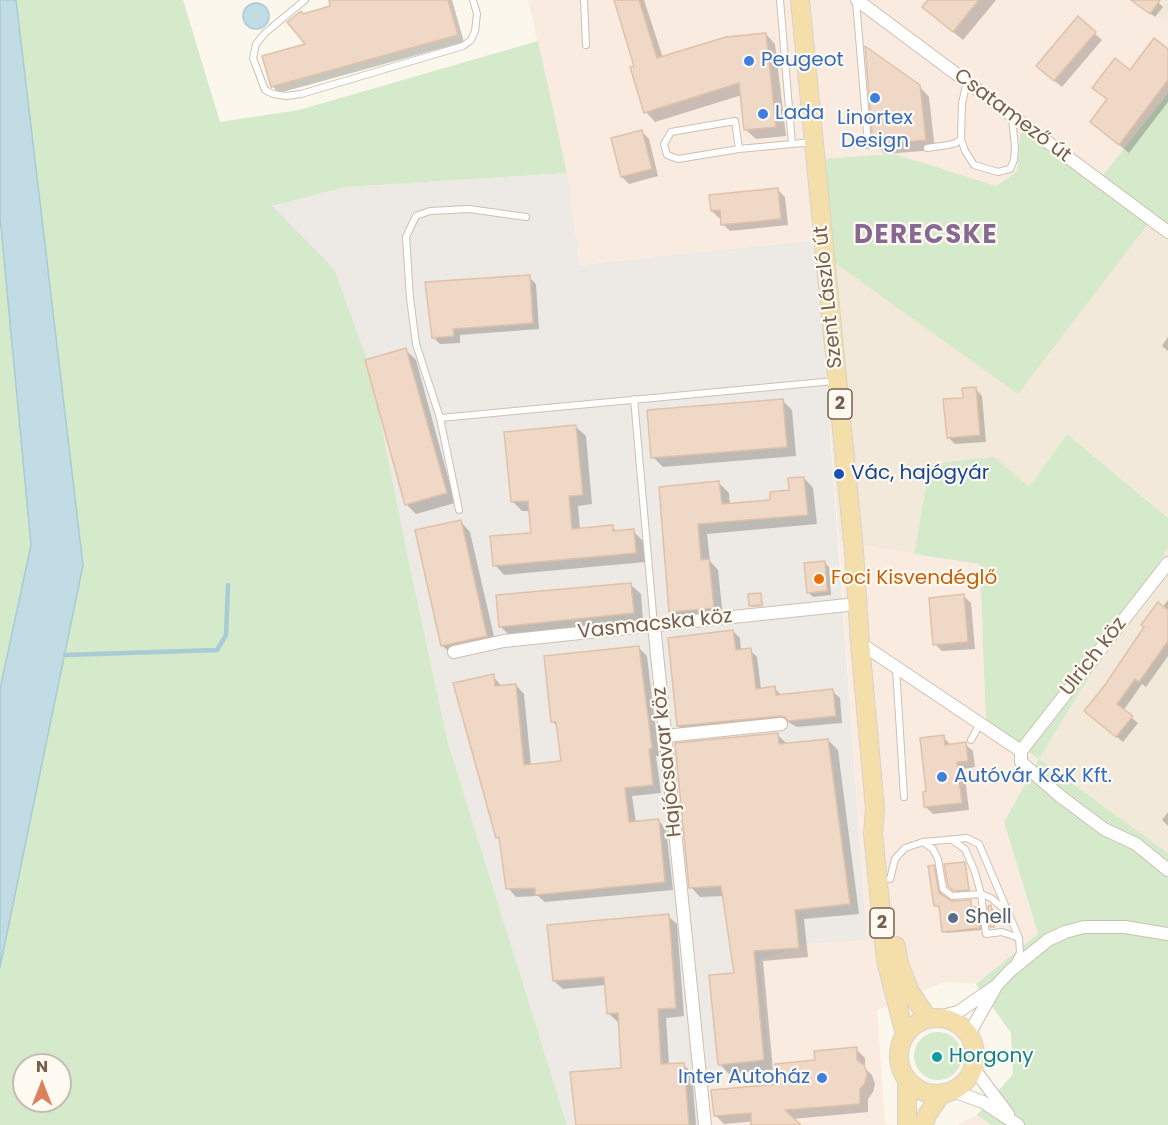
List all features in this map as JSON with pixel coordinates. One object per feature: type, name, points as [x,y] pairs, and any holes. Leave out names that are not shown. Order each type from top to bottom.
[{"type":"main road","name":"Szent László út","points":[[800,0],[854,551],[875,808]]},
{"type":"main road","name":"2","points":[[875,808],[881,826],[890,879],[898,964],[910,992],[933,1018]]},
{"type":"main road","name":"2","points":[[875,808],[873,834],[886,960],[905,1035],[899,1057],[901,1069],[907,1079],[907,1125]]},
{"type":"main road","points":[[905,1035],[915,1025],[933,1018],[951,1020],[969,1034],[974,1045],[976,1057],[974,1068],[968,1079],[947,1092],[930,1110],[924,1125]]},
{"type":"main road","points":[[907,1079],[918,1089],[928,1093],[947,1092]]},
{"type":"street","name":"Csatamező út","points":[[856,0],[1168,232]]},
{"type":"street","name":"Ulrich köz","points":[[1021,751],[1168,563]]},
{"type":"street","name":"Vasmacska köz","points":[[454,652],[504,641],[857,604]]},
{"type":"street","name":"Hajócsavar köz","points":[[654,625],[705,1125]]},
{"type":"street","points":[[860,643],[1021,751],[1021,762],[1060,796],[1104,829],[1136,844],[1168,870]]},
{"type":"street","points":[[665,736],[781,724]]},
{"type":"street","points":[[933,1018],[958,1012],[996,986],[1010,971],[1048,940],[1065,932],[1084,927],[1125,927],[1168,934]]},
{"type":"street","points":[[969,1034],[996,986]]},
{"type":"street","points":[[974,1068],[1016,1124]]},
{"type":"street","points":[[947,1092],[983,1102],[1016,1124]]},
{"type":"lane","points":[[305,0],[265,33],[256,44],[253,58],[265,90],[273,94],[286,96],[302,94],[463,46],[471,40],[475,31],[477,14],[473,0]]},
{"type":"lane","points":[[584,0],[586,45]]},
{"type":"lane","points":[[780,0],[792,144]]},
{"type":"lane","points":[[856,0],[868,145]]},
{"type":"lane","points":[[967,82],[962,103],[961,139],[974,165],[998,172],[1010,169],[1014,160],[1015,147],[1012,116]]},
{"type":"lane","points":[[739,150],[735,121],[671,132],[664,144],[667,155],[678,159],[814,142]]},
{"type":"lane","points":[[927,148],[948,145],[961,139]]},
{"type":"lane","points":[[459,510],[440,418],[416,344],[406,237],[416,216],[430,211],[469,209],[526,217]]},
{"type":"lane","points":[[440,418],[837,380]]},
{"type":"lane","name":"Hajócsavar köz","points":[[634,399],[654,625]]},
{"type":"lane","points":[[896,667],[904,797]]},
{"type":"lane","points":[[971,740],[980,724]]},
{"type":"lane","points":[[890,879],[895,859],[905,848],[923,842],[967,838],[979,844],[1019,938],[1020,953],[1010,971]]},
{"type":"lane","points":[[951,839],[965,849],[981,894],[986,934],[1002,932],[1019,938]]},
{"type":"lane","points":[[923,842],[933,849],[938,859],[943,889],[952,896],[981,894],[1000,905],[1010,917]]},
{"type":"shaded area","points":[[528,0],[1134,0],[1165,25],[1168,22],[1168,93],[1103,175],[1022,116],[1017,171],[996,186],[895,154],[816,240],[580,265],[567,173]]},
{"type":"shaded area","points":[[1134,0],[1168,0],[1166,25]]},
{"type":"shaded area","points":[[567,173],[580,265],[816,240],[867,940],[807,944],[760,960],[771,1070],[707,1077],[712,1125],[567,1125],[448,743],[409,563],[272,206],[346,187]]},
{"type":"shaded area","points":[[1155,215],[1168,224],[1168,518],[1067,434],[1029,487],[930,464],[914,554],[839,542],[816,240]]},
{"type":"shaded area","points":[[839,542],[980,563],[986,724],[1039,759],[1004,822],[1038,935],[976,984],[944,982],[877,1010],[885,1124],[896,1125],[712,1125],[707,1077],[771,1070],[760,960],[807,944],[867,940]]},
{"type":"shaded area","points":[[1168,548],[1168,853],[1039,759]]},
{"type":"shaded area","points":[[977,1115],[991,1125],[957,1125]]},
{"type":"green space","points":[[16,0],[183,0],[220,122],[299,110],[538,41],[567,173],[346,187],[272,206],[334,269],[369,365],[448,743],[567,1125],[0,1125],[0,967],[83,565]]},
{"type":"green space","points":[[1168,93],[1168,224],[1154,216],[1018,394],[831,260],[822,159],[895,154],[996,186],[1017,171],[1022,116],[1103,175]]},
{"type":"green space","points":[[0,216],[31,545],[0,689]]},
{"type":"green space","points":[[1067,434],[1168,518],[1168,548],[1039,759],[986,724],[980,564],[914,554],[930,464],[994,457],[1029,487]]},
{"type":"green space","points":[[1039,759],[1168,853],[1168,1125],[991,1125],[977,1115],[1013,1074],[1011,1033],[976,984],[1038,934],[1004,822]]},
{"type":"green space","points":[[933,1032],[943,1032],[958,1042],[962,1056],[961,1065],[952,1076],[943,1080],[933,1080],[918,1070],[914,1061],[914,1051],[924,1036]]},
{"type":"water","points":[[0,0],[16,0],[83,565],[0,967],[0,689],[31,545],[0,216]]},
{"type":"water","points":[[256,3],[265,7],[269,16],[265,25],[256,29],[247,25],[243,16],[247,7]]},
{"type":"building","points":[[329,0],[448,0],[458,35],[271,87],[262,56],[305,44],[287,22],[301,11],[303,14],[330,6]]},
{"type":"building","points":[[614,0],[639,0],[657,58],[726,37],[766,33],[776,127],[744,130],[739,83],[644,113],[630,67],[634,66]]},
{"type":"building","points":[[928,0],[979,0],[953,32],[922,7]]},
{"type":"building","points":[[1131,0],[1160,0],[1150,14]]},
{"type":"building","points":[[1078,16],[1096,32],[1054,81],[1036,66]]},
{"type":"building","points":[[1154,38],[1168,49],[1168,80],[1119,145],[1090,122],[1107,99],[1092,88],[1115,58],[1130,70]]},
{"type":"building","points":[[865,46],[920,85],[926,140],[873,145]]},
{"type":"building","points":[[642,130],[652,169],[621,177],[611,138]]},
{"type":"building","points":[[778,188],[781,219],[721,225],[720,210],[711,211],[709,195]]},
{"type":"building","points":[[530,275],[533,323],[453,329],[454,336],[432,338],[425,282]]},
{"type":"building","points":[[406,348],[447,493],[405,505],[365,360]]},
{"type":"building","points":[[976,387],[980,435],[947,438],[943,399],[963,398],[962,388]]},
{"type":"building","points":[[783,399],[787,447],[651,458],[647,410]]},
{"type":"building","points":[[576,425],[583,495],[569,496],[572,529],[613,525],[613,531],[634,529],[636,553],[493,566],[490,536],[531,533],[528,501],[511,502],[504,432]]},
{"type":"building","points":[[804,477],[808,515],[698,524],[701,560],[709,559],[714,608],[669,612],[659,487],[719,481],[722,504],[770,500],[770,492],[789,490],[788,478]]},
{"type":"building","points":[[461,520],[487,636],[441,646],[415,530]]},
{"type":"building","points":[[825,561],[827,591],[807,593],[804,563]]},
{"type":"building","points":[[631,583],[634,613],[499,627],[496,595]]},
{"type":"building","points":[[761,593],[762,605],[749,606],[748,594]]},
{"type":"building","points":[[964,594],[968,642],[933,645],[929,598]]},
{"type":"building","points":[[1158,602],[1168,610],[1168,641],[1139,682],[1135,679],[1117,704],[1133,716],[1116,737],[1084,711],[1105,685],[1144,627],[1141,625]]},
{"type":"building","points":[[733,630],[736,650],[751,648],[756,689],[775,686],[776,695],[833,689],[836,716],[788,721],[785,717],[780,716],[677,726],[668,638]]},
{"type":"building","points":[[639,646],[652,748],[649,749],[653,785],[625,788],[629,822],[659,819],[665,882],[535,895],[535,888],[506,889],[499,837],[496,838],[453,683],[494,674],[495,686],[516,684],[524,765],[561,761],[556,722],[551,722],[544,656]]},
{"type":"building","points":[[778,733],[779,744],[828,739],[850,904],[795,910],[799,948],[754,951],[764,1060],[718,1065],[709,975],[734,973],[721,886],[689,888],[675,743]]},
{"type":"building","name":"Autóvár K&K Kft.","points":[[944,735],[945,745],[966,742],[968,761],[957,762],[962,803],[924,807],[923,792],[926,791],[920,738]]},
{"type":"building","points":[[965,862],[969,890],[954,891],[948,886],[944,864]]},
{"type":"building","points":[[934,865],[939,893],[952,901],[971,900],[971,907],[977,907],[980,928],[942,932],[939,906],[934,906],[928,866]]},
{"type":"building","points":[[991,905],[994,927],[990,927],[988,906]]},
{"type":"building","points":[[669,914],[676,1008],[658,1009],[661,1064],[684,1063],[689,1125],[576,1125],[570,1072],[621,1068],[618,1013],[607,1014],[604,977],[553,981],[547,925]]},
{"type":"building","name":"Inter Autoház","points":[[857,1047],[857,1060],[864,1065],[867,1074],[865,1083],[860,1089],[860,1104],[785,1110],[801,1125],[751,1125],[751,1113],[714,1116],[711,1090],[778,1084],[775,1064],[815,1060],[814,1051]]},
{"type":"waterway","points":[[65,655],[217,650],[226,635],[228,585]]},
{"type":"place","name":"Peugeot","points":[[749,61]]},
{"type":"place","name":"Linortex Design","points":[[875,98]]},
{"type":"place","name":"Lada","points":[[763,114]]},
{"type":"place","name":"Vác, hajógyár","points":[[839,474]]},
{"type":"place","name":"Foci Kisvendéglő","points":[[819,579]]},
{"type":"place","name":"Autóvár K&K Kft.","points":[[942,777]]},
{"type":"place","name":"Shell","points":[[953,918]]},
{"type":"place","name":"Horgony","points":[[937,1057]]},
{"type":"place","name":"Inter Autoház","points":[[822,1078]]},
{"type":"district","name":"DERECSKE","points":[[926,236]]}]
